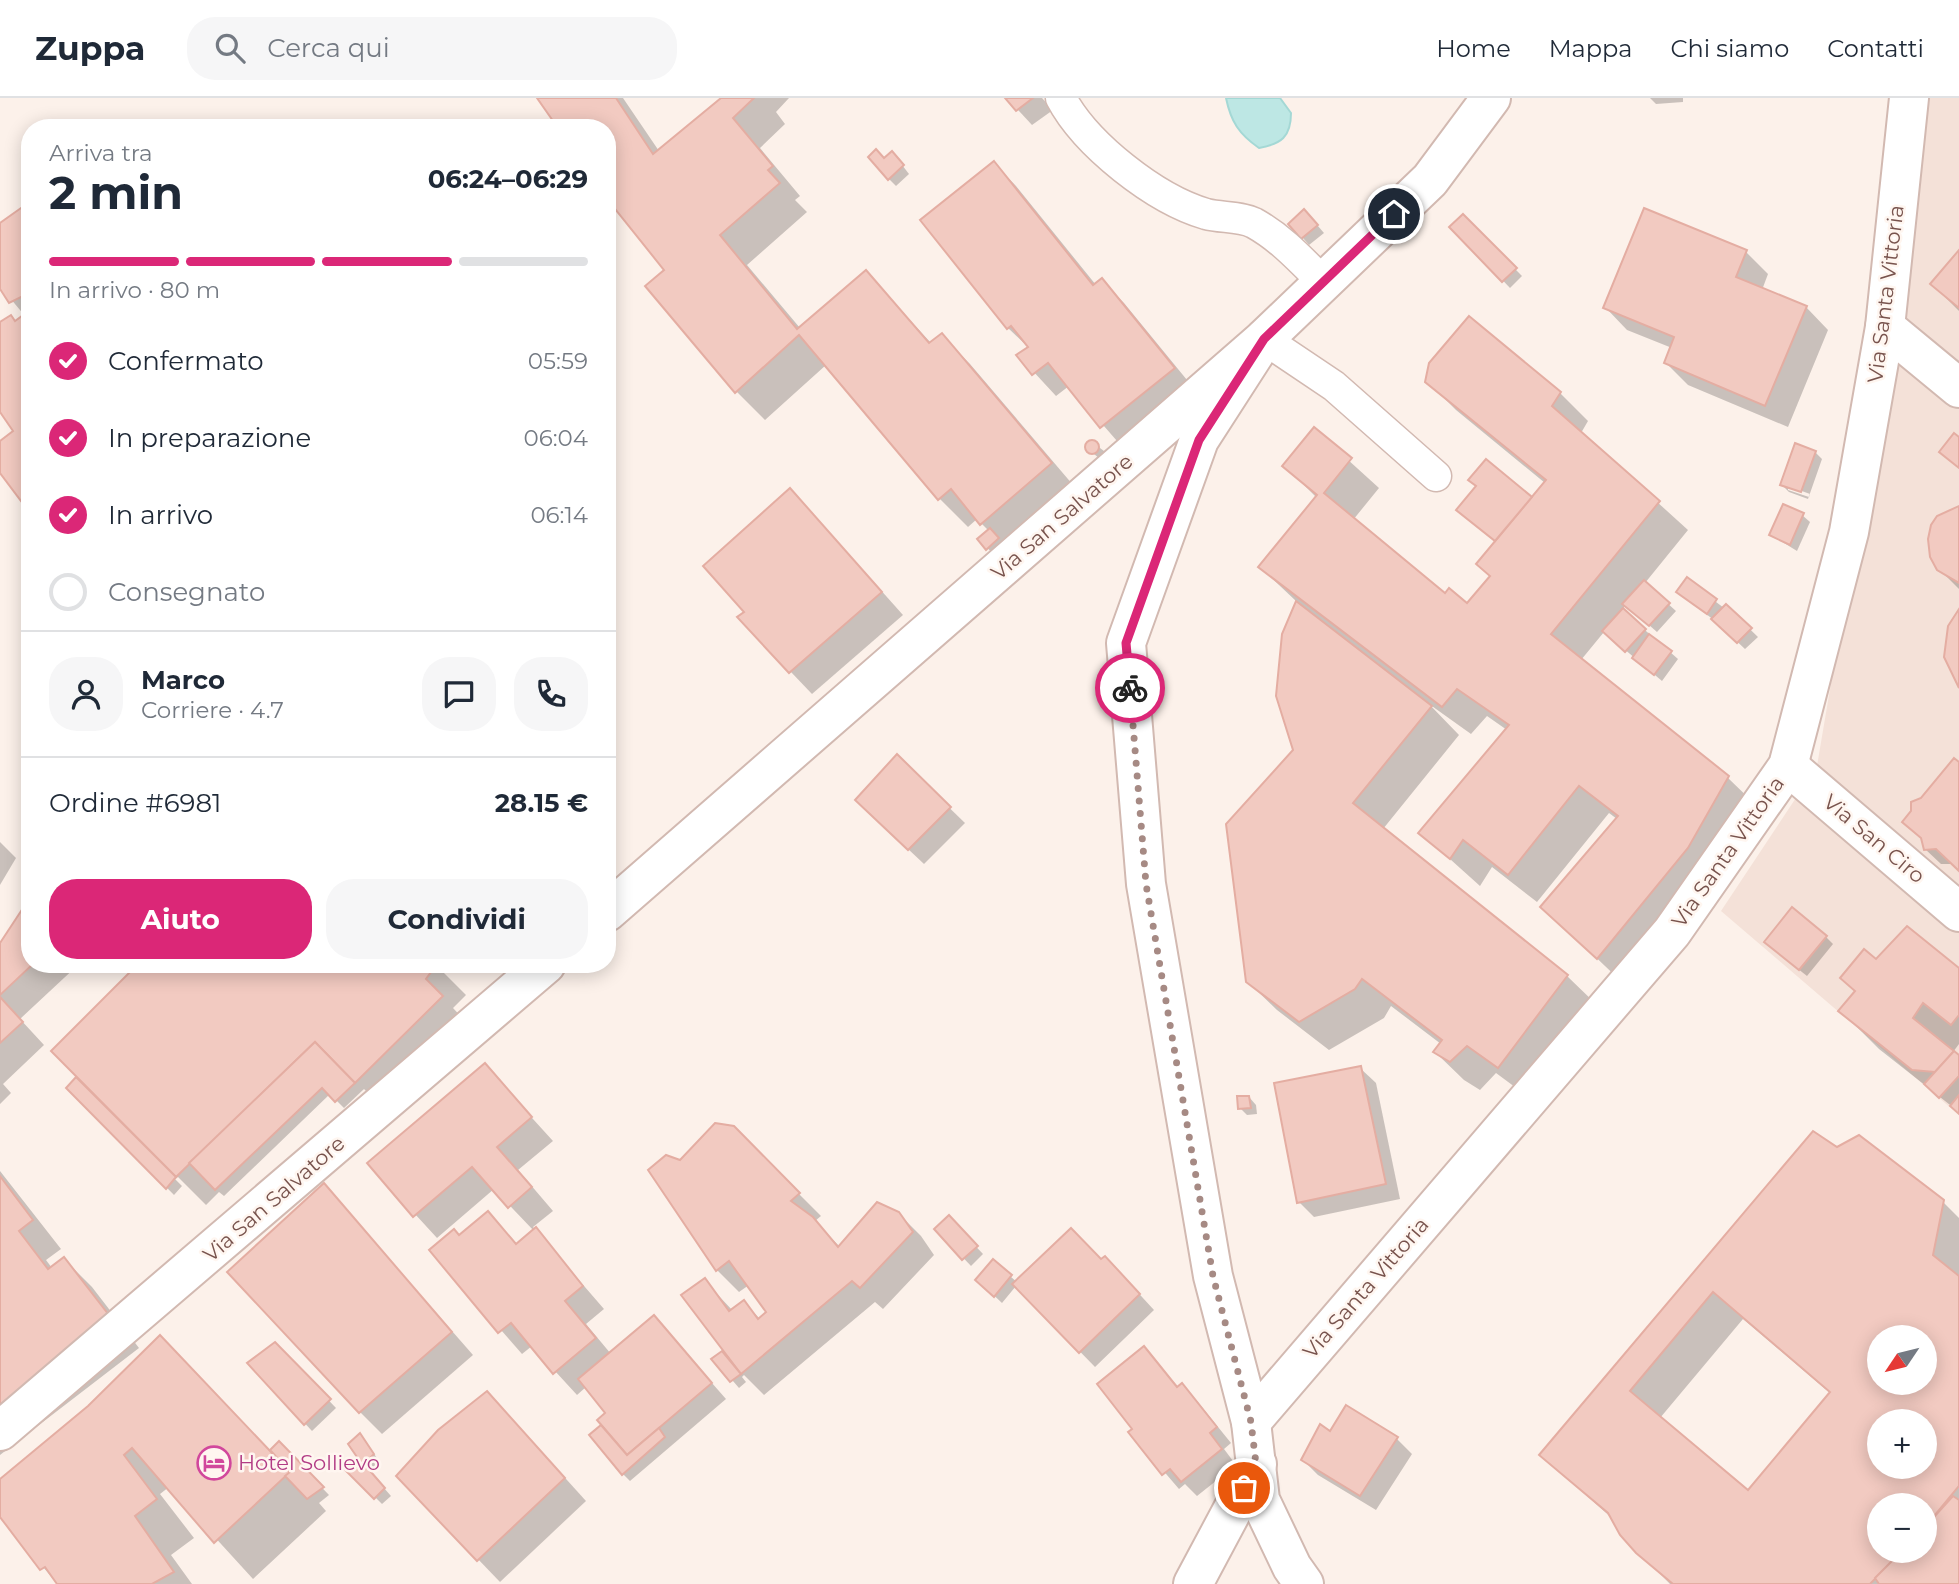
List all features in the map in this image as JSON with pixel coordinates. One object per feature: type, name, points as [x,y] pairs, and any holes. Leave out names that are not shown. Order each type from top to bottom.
[{"type":"street","name":"Via San Salvatore","points":[[616,904],[1264,339],[1430,180],[1491,98]]},
{"type":"street","name":"Via Santa Vittoria","points":[[1251,1422],[1672,932],[1788,766],[1849,532],[1885,327],[1909,98]]},
{"type":"street","points":[[1885,327],[1959,388]]},
{"type":"street","points":[[1264,339],[1199,440],[1126,643],[1146,884],[1213,1276],[1251,1422],[1260,1500],[1292,1567],[1304,1584]]},
{"type":"street","name":"Via San Ciro","points":[[1788,766],[1959,912]]},
{"type":"street","name":"Via San Salvatore","points":[[0,1431],[535,973]]},
{"type":"street","points":[[1193,1584],[1256,1464]]},
{"type":"lane","points":[[1061,98],[1069,112],[1104,151],[1150,186],[1205,214],[1251,222],[1282,241],[1323,282]]},
{"type":"lane","points":[[1264,339],[1334,386],[1436,476]]},
{"type":"shaded area","points":[[1930,98],[1959,98],[1959,1115],[1721,911],[1817,766]]},
{"type":"water","points":[[1226,98],[1280,98],[1291,113],[1287,134],[1273,144],[1259,148],[1237,127]]},
{"type":"building","points":[[537,98],[616,98],[653,154],[721,98],[754,98],[733,118],[773,166],[768,170],[780,183],[720,235],[797,329],[866,270],[929,343],[942,333],[1052,463],[980,525],[951,489],[938,500],[799,335],[735,393],[645,286],[664,270],[616,210],[616,119],[552,119]]},
{"type":"building","points":[[1005,98],[1033,98],[1016,111]]},
{"type":"building","points":[[876,149],[884,158],[892,151],[904,165],[888,180],[868,157]]},
{"type":"building","points":[[994,161],[1093,285],[1102,278],[1175,368],[1100,428],[1048,363],[1032,375],[1016,355],[1028,347],[1011,326],[1007,329],[920,220]]},
{"type":"building","points":[[21,208],[21,297],[9,303],[0,289],[0,223]]},
{"type":"building","points":[[1644,208],[1747,250],[1736,277],[1807,306],[1765,406],[1664,363],[1674,337],[1603,308]]},
{"type":"building","points":[[1304,209],[1318,225],[1301,239],[1288,224]]},
{"type":"building","points":[[1463,214],[1517,268],[1502,282],[1449,227]]},
{"type":"building","points":[[1959,250],[1959,308],[1930,284]]},
{"type":"building","points":[[11,315],[15,321],[21,317],[21,501],[0,473],[0,441],[13,431],[0,412],[0,322]]},
{"type":"building","points":[[1469,316],[1561,392],[1552,406],[1660,501],[1551,634],[1729,776],[1688,848],[1597,959],[1540,907],[1618,816],[1579,786],[1508,875],[1463,840],[1450,859],[1418,833],[1509,725],[1457,689],[1442,707],[1258,567],[1317,495],[1282,466],[1314,427],[1352,458],[1324,493],[1445,593],[1449,588],[1467,603],[1490,576],[1476,564],[1546,480],[1425,382],[1429,363]]},
{"type":"building","points":[[1954,433],[1959,437],[1959,468],[1939,452]]},
{"type":"building","points":[[1092,440],[1097,442],[1097,452],[1092,454],[1087,452],[1085,447],[1087,442]]},
{"type":"building","points":[[1795,443],[1816,451],[1801,492],[1780,485]]},
{"type":"building","points":[[1486,459],[1532,497],[1495,541],[1456,510],[1476,486],[1468,480]]},
{"type":"building","points":[[790,488],[882,592],[789,673],[737,617],[744,612],[703,566]]},
{"type":"building","points":[[1783,504],[1804,513],[1790,545],[1769,535]]},
{"type":"building","points":[[1959,506],[1959,583],[1937,570],[1930,557],[1928,539],[1931,525],[1937,516]]},
{"type":"building","points":[[990,528],[999,538],[986,550],[977,539]]},
{"type":"building","points":[[1687,577],[1717,599],[1707,614],[1676,592]]},
{"type":"building","points":[[1644,580],[1670,603],[1649,626],[1622,604]]},
{"type":"building","points":[[1296,601],[1432,706],[1353,803],[1568,975],[1498,1068],[1467,1046],[1450,1062],[1433,1052],[1442,1040],[1362,979],[1355,989],[1299,1022],[1246,982],[1226,824],[1293,750],[1276,696],[1282,634]]},
{"type":"building","points":[[1726,604],[1752,628],[1737,643],[1711,619]]},
{"type":"building","points":[[1623,608],[1646,629],[1625,652],[1602,631]]},
{"type":"building","points":[[1959,609],[1959,688],[1944,657],[1948,626]]},
{"type":"building","points":[[1649,634],[1672,651],[1654,675],[1632,658]]},
{"type":"building","points":[[897,754],[951,807],[908,850],[855,800]]},
{"type":"building","points":[[1954,758],[1959,762],[1959,871],[1936,849],[1924,850],[1921,838],[1902,822],[1911,811],[1911,802],[1921,798]]},
{"type":"building","points":[[1792,907],[1827,936],[1799,970],[1764,942]]},
{"type":"building","points":[[21,911],[21,973],[23,973],[0,995],[0,943]]},
{"type":"building","points":[[1907,926],[1959,968],[1959,1015],[1951,1025],[1923,1003],[1913,1018],[1954,1051],[1935,1072],[1912,1070],[1838,1011],[1855,991],[1840,978],[1864,949],[1876,959]]},
{"type":"building","points":[[129,973],[430,973],[426,979],[443,996],[355,1083],[315,1042],[176,1177],[51,1051]]},
{"type":"building","points":[[0,997],[23,1022],[0,1043]]},
{"type":"building","points":[[315,1042],[355,1083],[335,1102],[322,1088],[215,1190],[189,1163]]},
{"type":"building","points":[[1954,1051],[1959,1055],[1959,1076],[1939,1098],[1924,1084]]},
{"type":"building","points":[[485,1063],[532,1117],[497,1147],[532,1187],[508,1208],[472,1167],[413,1217],[367,1163]]},
{"type":"building","points":[[1361,1066],[1386,1184],[1297,1203],[1274,1083]]},
{"type":"building","points":[[76,1077],[176,1177],[166,1189],[66,1088]]},
{"type":"building","points":[[1959,1095],[1959,1114],[1950,1106]]},
{"type":"building","points":[[1237,1096],[1249,1096],[1251,1108],[1238,1109]]},
{"type":"building","points":[[715,1123],[734,1126],[800,1193],[791,1201],[813,1217],[838,1247],[877,1202],[899,1212],[913,1232],[860,1288],[852,1281],[741,1374],[681,1295],[705,1278],[729,1311],[744,1300],[758,1319],[766,1312],[729,1261],[716,1271],[648,1170],[666,1155],[680,1160]]},
{"type":"building","points":[[1813,1131],[1837,1147],[1859,1135],[1944,1200],[1933,1255],[1959,1276],[1959,1486],[1937,1513],[1937,1493],[1867,1493],[1867,1563],[1890,1563],[1870,1584],[1673,1584],[1636,1553],[1620,1535],[1608,1513],[1539,1455]],"holes":[[[1713,1292],[1830,1392],[1748,1490],[1630,1391]]]},
{"type":"building","points":[[0,1176],[33,1220],[19,1231],[48,1269],[64,1257],[112,1319],[0,1405]]},
{"type":"building","points":[[324,1183],[452,1332],[359,1413],[227,1272]]},
{"type":"building","points":[[488,1211],[516,1244],[536,1227],[583,1286],[565,1301],[596,1338],[553,1374],[511,1323],[498,1333],[429,1250],[454,1229],[459,1235]]},
{"type":"building","points":[[949,1215],[978,1246],[962,1260],[934,1229]]},
{"type":"building","points":[[1071,1228],[1101,1259],[1105,1256],[1140,1294],[1079,1353],[1012,1284]]},
{"type":"building","points":[[993,1259],[1012,1275],[994,1297],[975,1280]]},
{"type":"building","points":[[654,1315],[712,1383],[627,1455],[597,1420],[605,1413],[578,1379]]},
{"type":"building","name":"Hotel Sollievo","points":[[160,1335],[290,1472],[214,1543],[132,1448],[124,1455],[157,1499],[135,1516],[174,1572],[152,1584],[57,1584],[45,1567],[40,1570],[0,1517],[0,1479],[88,1406]]},
{"type":"building","points":[[275,1342],[331,1399],[304,1425],[247,1363]]},
{"type":"building","points":[[1144,1346],[1177,1387],[1182,1383],[1217,1427],[1210,1433],[1222,1449],[1181,1482],[1170,1469],[1162,1475],[1128,1432],[1132,1429],[1097,1384]]},
{"type":"building","points":[[722,1351],[741,1374],[730,1382],[711,1359]]},
{"type":"building","points":[[487,1391],[565,1478],[477,1561],[396,1476],[438,1430]]},
{"type":"building","points":[[1346,1405],[1398,1437],[1360,1496],[1301,1460],[1320,1424],[1330,1431]]},
{"type":"building","points":[[601,1425],[627,1455],[659,1428],[665,1437],[622,1475],[589,1435]]},
{"type":"building","points":[[360,1433],[374,1454],[364,1464],[385,1488],[374,1499],[345,1470],[359,1460],[348,1444]]},
{"type":"building","points":[[279,1441],[324,1487],[307,1499],[285,1476],[290,1472],[270,1450]]},
{"type":"building","points":[[1953,1496],[1959,1500],[1959,1584],[1879,1584],[1875,1578],[1890,1563],[1937,1563],[1937,1514]]},
{"type":"way so far","points":[[1130,688],[1146,884],[1213,1276],[1251,1422],[1256,1464],[1244,1488]]},
{"type":"place","name":"Hotel Sollievo","points":[[214,1463]]},
{"type":"route","points":[[1130,688],[1126,643],[1199,440],[1264,339],[1394,214]]}]
